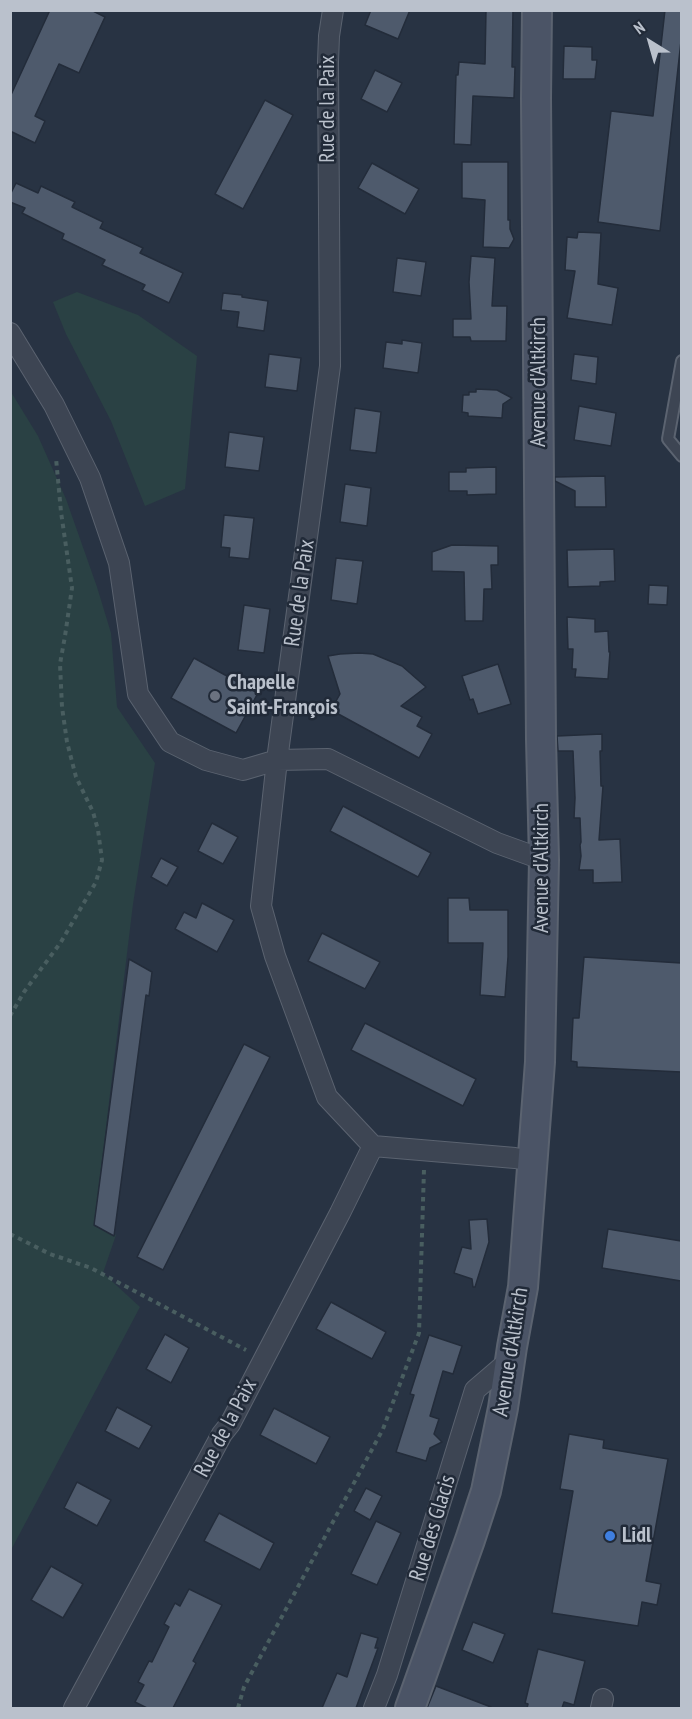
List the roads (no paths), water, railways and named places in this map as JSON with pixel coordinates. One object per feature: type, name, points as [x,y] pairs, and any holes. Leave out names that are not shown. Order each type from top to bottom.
[{"type":"street","name":"Rue de la Paix","points":[[75,1708],[222,1434],[230,1424],[373,1146],[327,1097],[275,956],[261,906],[330,366],[328,36],[333,10]]},
{"type":"street","name":"Avenue d'Altkirch","points":[[410,1708],[486,1491],[503,1408],[523,1287],[533,1161],[540,1062],[544,860],[537,10]]},
{"type":"street","points":[[10,333],[54,405],[90,478],[119,563],[138,694],[170,742],[206,760],[243,770],[278,760],[328,759],[496,843],[544,860]]},
{"type":"street","points":[[373,1146],[533,1161]]},
{"type":"street","name":"Rue des Glacis","points":[[374,1708],[387,1675],[475,1390],[510,1360]]},
{"type":"lane","points":[[681,361],[668,439],[681,456]]},
{"type":"place","name":"Chapelle Saint-François","points":[[215,696]]},
{"type":"place","name":"Lidl","points":[[610,1536]]}]
